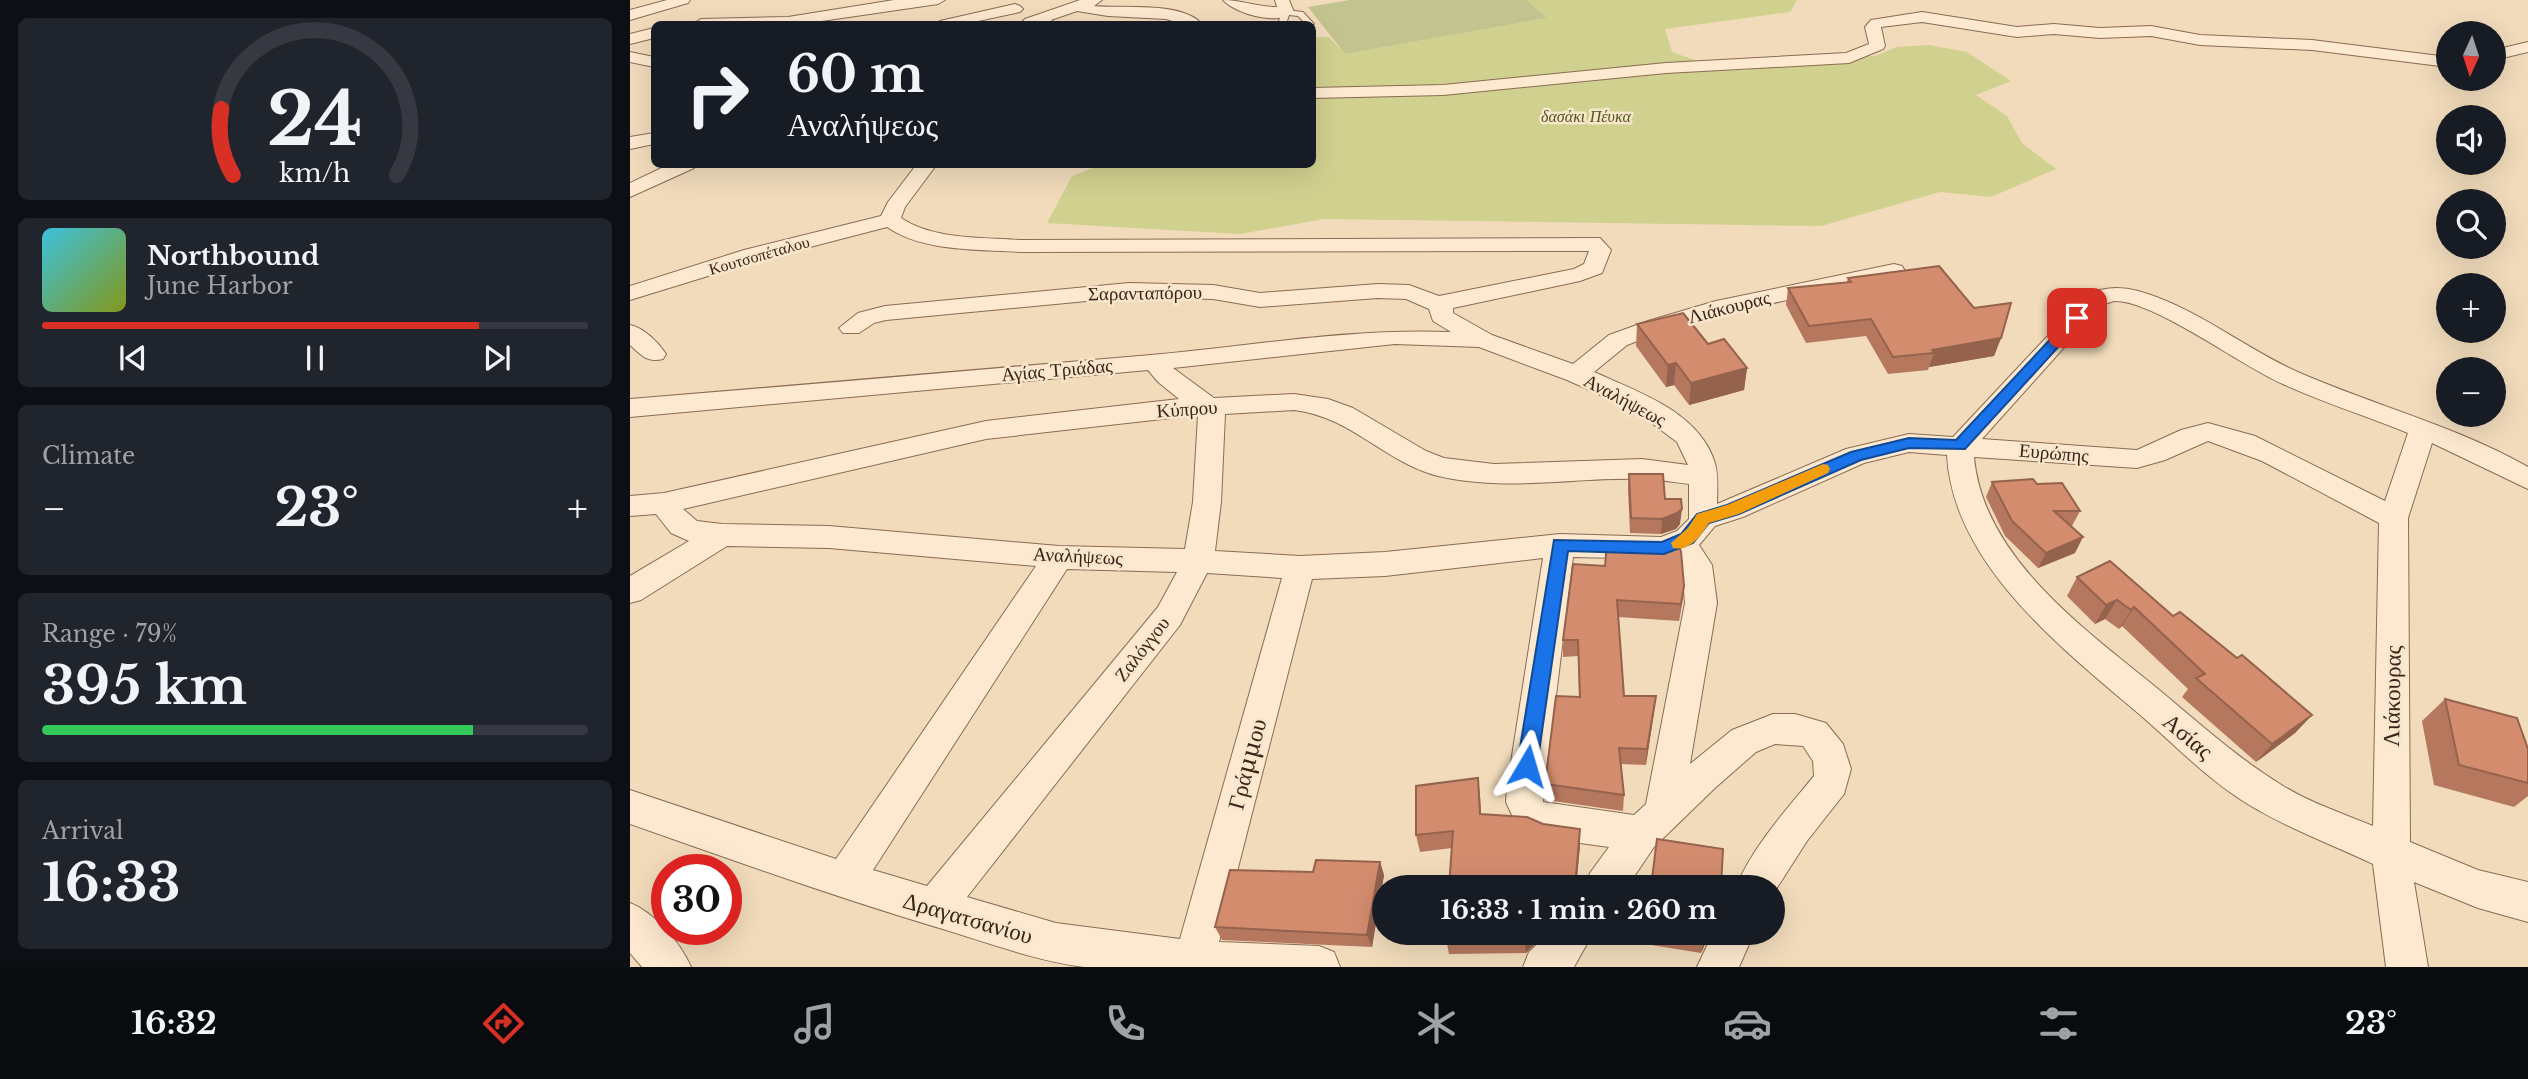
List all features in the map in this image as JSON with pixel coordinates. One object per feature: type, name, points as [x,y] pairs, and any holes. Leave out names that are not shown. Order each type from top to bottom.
[{"type":"street","points":[[630,15],[684,0]]},
{"type":"street","points":[[794,21],[938,0]]},
{"type":"street","points":[[1033,21],[1095,0]]},
{"type":"street","points":[[1230,0],[1252,12],[1284,12]]},
{"type":"street","points":[[956,21],[1018,4],[1020,16],[1028,21]]},
{"type":"street","points":[[1079,7],[1099,12],[1157,12],[1172,14],[1188,21]]},
{"type":"street","points":[[1316,93],[1443,90],[1666,68],[1849,58],[1877,46],[1873,27],[1876,23],[1907,18],[1933,18],[2017,32],[2053,29],[2100,33],[2151,31],[2200,40],[2312,45],[2436,60]]},
{"type":"street","points":[[630,39],[651,34]]},
{"type":"street","points":[[2506,52],[2528,47]]},
{"type":"street","points":[[630,57],[651,61]]},
{"type":"street","points":[[630,125],[651,125]]},
{"type":"street","points":[[630,143],[651,140]]},
{"type":"street","points":[[630,191],[679,168]]},
{"type":"street","points":[[925,168],[895,206],[890,220],[904,229],[941,239],[1020,246],[1584,241],[1592,243],[1600,250],[1594,268],[1580,274],[1458,298],[1441,305]]},
{"type":"street","name":"Κουτσοπέταλου","points":[[630,293],[752,255],[890,220]]},
{"type":"street","name":"Λιάκουρας","points":[[1576,374],[1618,340],[1656,326],[1716,308],[1894,271]]},
{"type":"street","name":"Σαρανταπόρου","points":[[851,328],[866,318],[884,313],[1129,290],[1213,292],[1260,300],[1378,291],[1409,292],[1441,305]]},
{"type":"street","points":[[1960,446],[2094,300],[2106,294],[2122,294],[2136,298],[2217,337],[2290,378],[2501,462],[2528,479]]},
{"type":"street","name":"Αναλήψεως","points":[[664,503],[678,526],[691,532],[829,537],[1059,557],[1197,561],[1300,568],[1385,564],[1560,545],[1648,549],[1692,531],[1703,476],[1701,461],[1688,436],[1643,404],[1576,374],[1483,340],[1441,316],[1441,305]]},
{"type":"street","points":[[630,332],[654,354]]},
{"type":"street","name":"Αγίας Τριάδας","points":[[630,408],[1155,362],[1381,338],[1483,340]]},
{"type":"street","points":[[1155,362],[1175,385],[1212,408]]},
{"type":"street","name":"Κύπρου","points":[[630,506],[664,503],[986,430],[1174,408],[1294,402],[1319,405],[1361,423],[1416,458],[1441,467],[1494,474],[1643,469],[1703,476]]},
{"type":"street","name":"Ζαλόγγου","points":[[933,909],[1169,616],[1197,561],[1205,524],[1207,455],[1212,408]]},
{"type":"street","name":"Λιάκουρας","points":[[2407,967],[2391,853],[2394,518],[2423,429]]},
{"type":"street","name":"Ευρώπης","points":[[1692,531],[1819,470],[1887,446],[1909,443],[2137,459],[2154,456],[2199,434],[2222,434],[2241,441],[2394,518]]},
{"type":"street","name":"Ασίας","points":[[1960,446],[1959,466],[1967,492],[1988,535],[2028,593],[2052,620],[2116,676],[2249,785],[2291,808],[2391,853],[2478,889],[2528,902]]},
{"type":"street","points":[[1652,824],[1701,603],[1692,531]]},
{"type":"street","points":[[630,591],[722,535]]},
{"type":"street","points":[[1560,545],[1524,802],[1530,814],[1544,821],[1652,824]]},
{"type":"street","points":[[844,881],[1059,557]]},
{"type":"street","name":"Γράμμου","points":[[1194,961],[1300,568]]},
{"type":"street","points":[[1613,875],[1652,824],[1703,775],[1756,734],[1773,729],[1795,729],[1814,734],[1830,755],[1833,769],[1831,782],[1794,829],[1763,875]]},
{"type":"street","name":"Δραγατσανίου","points":[[630,807],[844,881],[1056,943],[1194,961],[1319,967]]},
{"type":"street","points":[[630,923],[670,967]]},
{"type":"street","points":[[1544,967],[1565,945]]},
{"type":"street","points":[[1718,967],[1728,945]]},
{"type":"lane","points":[[1284,12],[1300,14],[1306,21]]},
{"type":"green space","points":[[1350,0],[1527,0],[1547,18],[1345,54],[1308,7]]},
{"type":"green space","name":"δασάκι Πέυκα","points":[[1527,0],[1797,0],[1790,12],[1665,29],[1672,52],[1697,61],[1745,71],[1765,61],[1875,56],[1897,47],[1929,45],[1967,52],[2011,81],[1976,95],[2007,116],[2022,143],[2056,169],[1991,197],[1940,192],[1821,226],[1324,219],[1240,234],[1047,223],[1072,176],[1093,168],[1316,168],[1316,37],[1329,37],[1345,54],[1547,18]]},
{"type":"building","points":[[1939,266],[1974,308],[2011,303],[2001,338],[1932,350],[1934,353],[1893,357],[1871,319],[1809,326],[1788,288],[1851,282],[1848,278]]},
{"type":"building","points":[[1683,313],[1708,344],[1724,339],[1747,368],[1691,383],[1676,363],[1668,365],[1637,324]]},
{"type":"building","points":[[1629,474],[1663,474],[1665,499],[1681,499],[1682,509],[1662,519],[1631,518]]},
{"type":"building","points":[[2033,479],[2037,484],[2062,483],[2080,511],[2054,511],[2083,537],[2046,553],[2012,521],[1992,482]]},
{"type":"building","points":[[1675,542],[1681,551],[1684,586],[1681,604],[1617,600],[1624,696],[1656,696],[1647,749],[1619,748],[1624,795],[1545,784],[1556,696],[1580,697],[1578,640],[1563,640],[1573,564],[1605,566],[1607,543],[1664,545]]},
{"type":"building","points":[[2110,561],[2173,616],[2180,612],[2237,658],[2242,655],[2312,715],[2272,744],[2196,678],[2205,674],[2134,607],[2131,610],[2117,600],[2106,605],[2077,577]]},
{"type":"building","points":[[2445,699],[2517,718],[2528,749],[2528,783],[2459,765]]},
{"type":"building","points":[[1478,778],[1480,814],[1527,817],[1543,824],[1580,829],[1576,875],[1450,875],[1453,831],[1416,835],[1416,786]]},
{"type":"building","points":[[1657,839],[1723,849],[1722,875],[1652,875]]},
{"type":"building","points":[[1316,860],[1380,862],[1378,875],[1372,875],[1372,907],[1367,935],[1215,927],[1230,870],[1313,872]]},
{"type":"slow traffic","points":[[1679,543],[1694,533],[1703,519],[1733,510],[1823,469]]},
{"type":"route","points":[[1527,766],[1560,545],[1664,548],[1687,539],[1703,519],[1733,510],[1856,456],[1887,446],[1909,443],[1960,446],[2077,318]]}]
